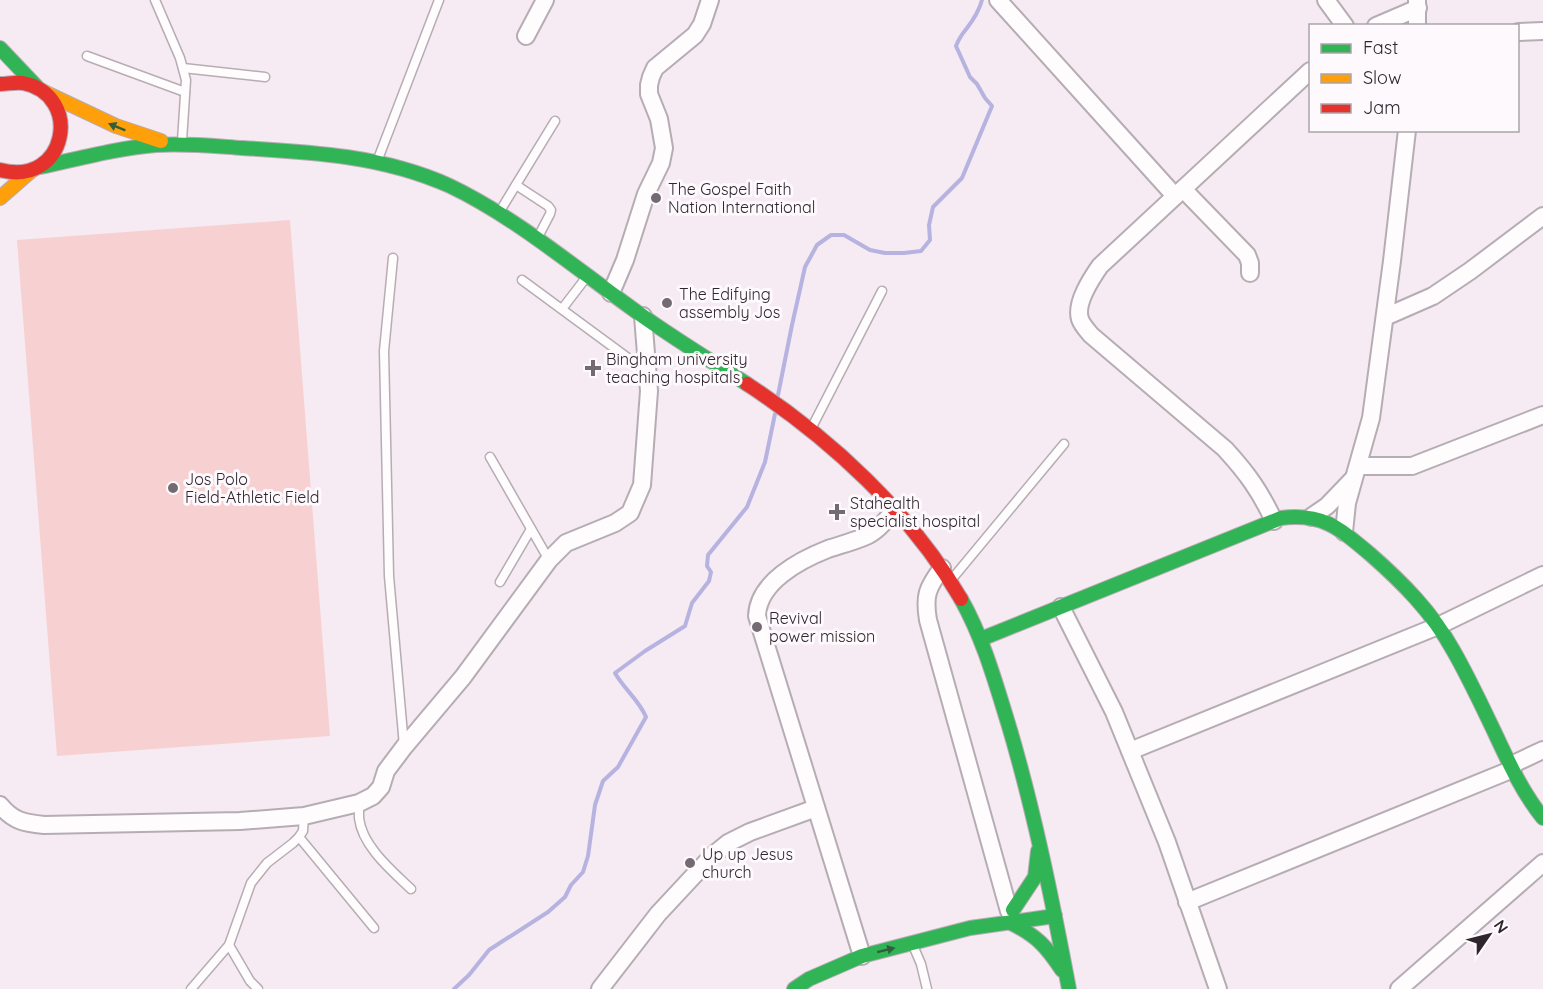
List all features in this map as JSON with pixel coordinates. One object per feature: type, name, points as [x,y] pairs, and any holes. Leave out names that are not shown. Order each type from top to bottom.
[{"type":"main road","points":[[0,48],[57,107],[61,126],[58,145],[47,161],[0,198]]},
{"type":"main road","points":[[0,84],[28,83],[117,127],[143,137],[177,144]]},
{"type":"main road","points":[[0,170],[18,173],[98,154],[177,144],[314,152],[377,162],[419,174],[450,186],[498,213],[643,316],[795,417],[885,498],[913,531],[946,575],[981,639],[1017,751],[1039,836],[1043,901],[1055,916],[1068,983]]},
{"type":"main road","points":[[981,639],[1274,521],[1294,516],[1325,520],[1344,532],[1376,559],[1417,601],[1437,626],[1464,669],[1524,790],[1543,818]]},
{"type":"main road","points":[[1011,915],[1035,877],[1039,836]]},
{"type":"main road","points":[[794,989],[809,979],[862,956],[970,928],[1011,915],[1043,901]]},
{"type":"main road","points":[[1011,915],[1055,916]]},
{"type":"main road","points":[[1011,915],[1048,948],[1068,983]]},
{"type":"street","points":[[526,36],[545,0]]},
{"type":"street","points":[[611,293],[625,260],[646,194],[661,163],[664,148],[659,119],[649,94],[651,77],[656,68],[695,35],[702,24],[710,0]]},
{"type":"street","points":[[998,0],[1179,192],[1247,255],[1250,273]]},
{"type":"street","points":[[1326,0],[1344,24]]},
{"type":"street","points":[[1380,24],[1417,4]]},
{"type":"street","points":[[1416,24],[1417,4]]},
{"type":"street","points":[[1519,32],[1543,31]]},
{"type":"street","points":[[1274,521],[1253,480],[1225,449],[1091,334],[1080,318],[1079,310],[1080,302],[1091,278],[1100,266],[1309,73]]},
{"type":"street","points":[[1344,532],[1347,503],[1371,418],[1407,132]]},
{"type":"street","points":[[1385,317],[1432,296],[1470,271],[1543,216]]},
{"type":"street","points":[[0,805],[14,819],[26,824],[240,821],[304,816],[359,803],[373,796],[381,787],[386,771],[463,677],[549,560],[566,543],[615,523],[630,513],[642,485],[649,391],[643,316]]},
{"type":"street","points":[[1311,517],[1327,506],[1357,471],[1412,466],[1543,415]]},
{"type":"street","points":[[862,956],[757,616],[761,598],[780,577],[814,555],[865,537],[884,523],[895,510]]},
{"type":"street","points":[[946,575],[931,583],[926,594],[925,606],[1011,915]]},
{"type":"street","points":[[1130,751],[1437,626],[1543,575]]},
{"type":"street","points":[[1061,607],[1114,712],[1167,842],[1218,989]]},
{"type":"street","points":[[1187,902],[1512,767],[1543,750]]},
{"type":"street","points":[[600,989],[657,914],[712,856],[728,843],[750,831],[816,808]]},
{"type":"street","points":[[1399,989],[1543,864]]},
{"type":"lane","points":[[155,0],[186,80],[177,144]]},
{"type":"lane","points":[[377,162],[439,0]]},
{"type":"lane","points":[[87,56],[185,92]]},
{"type":"lane","points":[[183,68],[265,77]]},
{"type":"lane","points":[[498,213],[555,121]]},
{"type":"lane","points":[[516,184],[551,210],[536,240]]},
{"type":"lane","points":[[393,258],[384,351],[389,576],[404,747]]},
{"type":"lane","points":[[562,309],[587,276]]},
{"type":"lane","points":[[522,280],[647,372]]},
{"type":"lane","points":[[810,431],[882,291]]},
{"type":"lane","points":[[946,575],[1064,444]]},
{"type":"lane","points":[[490,457],[549,560]]},
{"type":"lane","points":[[500,582],[531,529]]},
{"type":"lane","points":[[359,803],[359,819],[366,839],[383,862],[411,890]]},
{"type":"lane","points":[[191,989],[229,945],[251,883],[257,873],[299,837],[303,831],[304,816]]},
{"type":"lane","points":[[299,837],[374,928]]},
{"type":"lane","points":[[912,943],[921,964],[927,989]]},
{"type":"lane","points":[[229,945],[250,981],[258,989]]},
{"type":"shaded area","name":"Jos Polo Field-Athletic Field","points":[[290,220],[330,736],[57,756],[17,240]]},
{"type":"waterway","points":[[778,395],[805,267],[817,245],[831,235],[844,235],[870,250],[904,253],[921,251],[930,240],[929,225],[933,207],[962,178],[992,106],[970,77],[956,46],[976,15],[982,0]]},
{"type":"waterway","points":[[454,989],[469,975],[489,950],[548,912],[565,897],[571,885],[583,872],[588,856],[595,805],[603,781],[618,767],[646,717],[615,673],[685,626],[692,603],[709,581],[711,572],[707,566],[708,555],[747,507],[765,462],[775,414]]},
{"type":"traffic: fast","points":[[0,48],[37,87]]},
{"type":"traffic: fast","points":[[40,167],[127,149],[178,144],[295,151],[348,157],[400,168],[450,186],[497,212],[659,327],[747,384]]},
{"type":"traffic: fast","points":[[981,639],[1281,518],[1319,520],[1330,524],[1370,554],[1405,587],[1436,623],[1464,670],[1528,798],[1543,818]]},
{"type":"traffic: fast","points":[[961,599],[988,660],[1017,756],[1042,855],[1069,989]]},
{"type":"traffic: fast","points":[[1013,910],[1035,877],[1038,851]]},
{"type":"traffic: fast","points":[[794,989],[809,979],[862,956],[970,928],[1055,916]]},
{"type":"traffic: fast","points":[[1011,923],[1040,942],[1062,970]]},
{"type":"traffic: slow","points":[[44,92],[116,126],[161,141]]},
{"type":"traffic: slow","points":[[0,198],[32,170]]},
{"type":"traffic: jam","points":[[0,84],[23,83],[42,91],[55,104],[60,121],[60,138],[53,154],[40,166],[23,172],[0,170]]},
{"type":"traffic: jam","points":[[747,384],[809,429],[867,480],[918,537],[941,567],[961,599]]},
{"type":"place","name":"The Gospel Faith Nation International","points":[[656,198]]},
{"type":"place","name":"The Edifying assembly Jos","points":[[667,303]]},
{"type":"place","name":"Bingham university teaching hospitals","points":[[593,368]]},
{"type":"place","name":"Jos Polo Field-Athletic Field","points":[[173,488]]},
{"type":"place","name":"Stahealth specialist hospital","points":[[837,512]]},
{"type":"place","name":"Revival power mission","points":[[757,627]]},
{"type":"place","name":"Up up Jesus church","points":[[690,863]]}]
